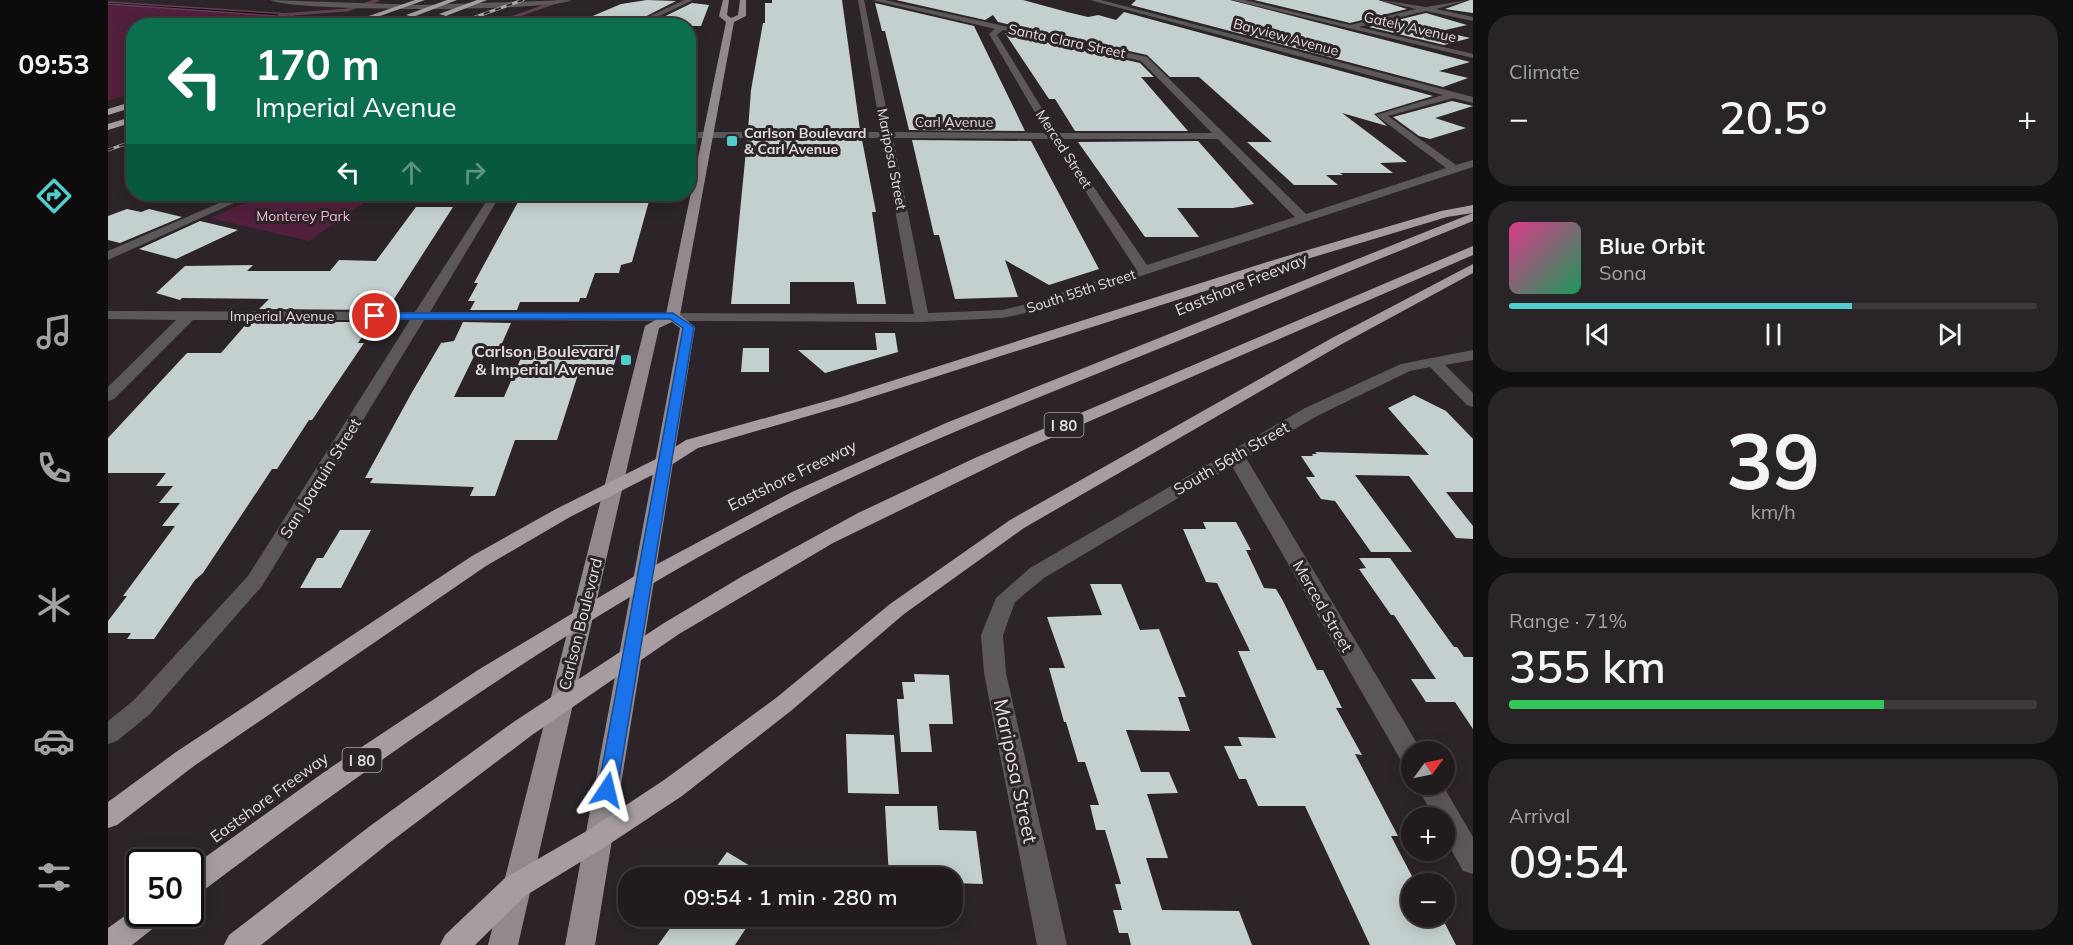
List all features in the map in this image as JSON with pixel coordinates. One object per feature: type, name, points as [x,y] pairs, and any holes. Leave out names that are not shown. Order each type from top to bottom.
[{"type":"highway","points":[[350,18],[401,0]]},
{"type":"highway","points":[[366,18],[422,0]]},
{"type":"highway","points":[[404,17],[454,0]]},
{"type":"highway","points":[[438,16],[481,1]]},
{"type":"highway","points":[[108,101],[126,95]]},
{"type":"highway","points":[[108,112],[126,106]]},
{"type":"highway","points":[[108,127],[126,121]]},
{"type":"highway","points":[[108,817],[185,759],[479,561],[563,513],[613,490],[692,444],[858,397],[1282,262],[1445,214],[1473,209]]},
{"type":"highway","name":"Eastshore Freeway","points":[[204,874],[369,756],[538,643],[680,559],[802,495],[931,435],[1473,217]]},
{"type":"highway","name":"I 80","points":[[239,945],[370,841],[513,736],[671,630],[823,540],[954,473],[1473,250]]},
{"type":"highway","points":[[455,945],[514,887],[599,837],[691,775],[784,704],[897,609],[1017,524],[1337,340],[1473,268]]},
{"type":"highway","points":[[109,945],[133,927]]},
{"type":"main road","points":[[726,0],[723,16],[730,21]]},
{"type":"main road","points":[[730,21],[741,16],[743,0]]},
{"type":"main road","points":[[696,200],[730,21]]},
{"type":"main road","points":[[580,945],[662,463],[686,354],[688,327],[673,316],[696,201]]},
{"type":"main road","name":"Carlson Boulevard","points":[[502,945],[514,887],[652,326],[673,316]]},
{"type":"street","points":[[273,0],[369,7],[464,7],[569,0]]},
{"type":"street","points":[[335,0],[408,3],[519,0]]},
{"type":"street","points":[[650,18],[690,0]]},
{"type":"street","name":"Mariposa Street","points":[[861,0],[889,135],[922,318]]},
{"type":"street","name":"Santa Clara Street","points":[[875,0],[1144,59],[1304,219]]},
{"type":"street","name":"Bayview Avenue","points":[[1093,0],[1473,100]]},
{"type":"street","name":"Gately Avenue","points":[[1235,0],[1473,56]]},
{"type":"street","points":[[1383,0],[1473,19]]},
{"type":"street","points":[[1349,27],[1465,0]]},
{"type":"street","name":"Merced Street","points":[[1003,27],[993,34],[1054,136],[1144,271]]},
{"type":"street","points":[[1452,95],[1382,115],[1454,169]]},
{"type":"street","name":"Carl Avenue","points":[[696,135],[1220,136]]},
{"type":"street","name":"South 55th Street","points":[[673,316],[922,318],[1002,314],[1026,309],[1473,163]]},
{"type":"street","points":[[108,256],[232,201]]},
{"type":"street","name":"San Joaquin Street","points":[[108,734],[142,707],[255,581],[492,201]]},
{"type":"street","name":"Imperial Avenue","points":[[108,315],[673,316]]},
{"type":"street","points":[[108,396],[189,315]]},
{"type":"street","name":"South 56th Street","points":[[1006,598],[1037,573],[1311,412],[1406,367],[1473,355]]},
{"type":"street","points":[[1433,361],[1473,402]]},
{"type":"street","name":"Merced Street","points":[[1235,455],[1403,741]]},
{"type":"street","name":"Mariposa Street","points":[[1006,598],[992,635],[995,673],[1052,945]]},
{"type":"street","points":[[1434,795],[1473,862]]},
{"type":"green space","points":[[108,4],[280,18],[126,18],[126,95],[108,101]]},
{"type":"green space","name":"Monterey Park","points":[[250,201],[365,202],[309,241],[210,218]]},
{"type":"shaded area","points":[[108,2],[289,14],[295,18],[282,18],[108,4]]},
{"type":"building","points":[[647,0],[676,1],[643,18],[588,18],[621,4]]},
{"type":"building","points":[[772,0],[842,0],[860,130],[748,130],[751,90],[763,23],[765,23],[765,3],[772,3]]},
{"type":"building","points":[[896,0],[1023,0],[1088,17],[1098,15],[1116,20],[1124,12],[1433,96],[1374,114],[1387,126],[1342,113],[1407,162],[1380,163],[1393,173],[1340,173],[1343,175],[1326,175],[1338,185],[1294,185],[1247,142],[1272,142],[1199,77],[1170,77],[1147,55],[998,22],[993,15],[985,20]]},
{"type":"building","points":[[1136,0],[1230,0],[1470,62],[1439,71],[1468,78],[1443,87],[1131,5]]},
{"type":"building","points":[[1254,0],[1378,0],[1407,9],[1350,23]]},
{"type":"building","points":[[1470,0],[1473,0],[1473,13],[1445,9]]},
{"type":"building","points":[[692,3],[709,5],[701,26],[696,26],[696,18],[661,18]]},
{"type":"building","points":[[875,3],[974,26],[1025,131],[909,130],[885,31],[882,31]]},
{"type":"building","points":[[1426,13],[1467,25],[1441,31],[1470,38],[1444,45],[1369,27]]},
{"type":"building","points":[[1005,33],[1140,63],[1154,77],[1141,77],[1188,131],[1075,131],[1055,99],[1049,99]]},
{"type":"building","points":[[1452,101],[1473,106],[1435,118],[1466,128],[1430,139],[1419,136],[1393,117]]},
{"type":"building","points":[[747,140],[862,140],[876,212],[872,212],[886,304],[857,304],[854,282],[790,282],[790,304],[731,304]]},
{"type":"building","points":[[912,140],[1031,141],[1099,269],[1049,285],[1005,260],[1018,297],[955,299],[939,235],[934,235]]},
{"type":"building","points":[[1198,141],[1254,204],[1233,208],[1177,208],[1199,237],[1145,237],[1078,142]]},
{"type":"building","points":[[649,201],[632,262],[621,265],[619,273],[595,273],[586,298],[580,298],[579,302],[520,302],[517,310],[470,310],[475,301],[468,301],[478,283],[474,283],[518,202]]},
{"type":"building","points":[[416,207],[453,207],[394,299],[389,299],[380,310],[259,309],[269,299],[182,298],[180,300],[156,293],[185,266],[253,265],[247,271],[330,271],[339,260],[376,261]]},
{"type":"building","points":[[127,209],[141,212],[149,209],[182,217],[120,243],[108,240],[108,216]]},
{"type":"building","points":[[200,221],[238,230],[176,259],[139,249]]},
{"type":"building","points":[[248,322],[372,322],[358,343],[364,343],[312,420],[309,420],[277,469],[272,469],[203,573],[195,580],[154,639],[127,639],[131,633],[108,633],[108,621],[127,596],[123,596],[175,526],[162,526],[180,503],[159,503],[173,486],[156,486],[166,473],[108,473],[108,438],[187,353],[221,353]]},
{"type":"building","points":[[463,322],[511,323],[499,350],[477,350],[454,397],[504,397],[524,351],[567,350],[569,345],[620,345],[614,365],[581,365],[557,440],[515,440],[495,496],[470,496],[474,487],[370,483],[373,478],[365,478],[411,394],[441,343],[454,341]]},
{"type":"building","points":[[875,333],[895,333],[898,352],[825,373],[798,350],[877,350]]},
{"type":"building","points":[[743,348],[769,348],[769,372],[741,372]]},
{"type":"building","points":[[1414,395],[1446,411],[1473,439],[1473,492],[1446,492],[1473,526],[1473,539],[1456,538],[1409,476],[1355,475],[1412,552],[1371,552],[1335,501],[1321,499],[1306,477],[1315,477],[1301,456],[1313,456],[1312,454],[1317,454],[1315,452],[1429,455],[1388,408]]},
{"type":"building","points":[[1203,522],[1236,522],[1251,550],[1246,550],[1264,588],[1276,589],[1317,670],[1323,670],[1342,708],[1336,708],[1362,755],[1355,754],[1398,836],[1391,836],[1401,855],[1401,861],[1404,861],[1410,873],[1401,873],[1401,927],[1447,927],[1456,945],[1370,945],[1305,806],[1258,806],[1246,779],[1239,779],[1224,746],[1242,746],[1238,737],[1276,738],[1238,651],[1250,651],[1217,583],[1206,582],[1183,529],[1206,529]]},
{"type":"building","points":[[340,530],[371,530],[341,588],[300,588],[317,558],[323,558]]},
{"type":"building","points":[[1359,558],[1390,558],[1454,647],[1457,647],[1464,657],[1473,657],[1473,729],[1455,702],[1426,702],[1411,679],[1436,679],[1394,615],[1391,615],[1359,569],[1366,568]]},
{"type":"building","points":[[1090,584],[1121,584],[1140,630],[1159,629],[1186,697],[1178,697],[1190,731],[1126,730],[1141,772],[1169,772],[1178,793],[1147,794],[1168,858],[1146,858],[1162,910],[1239,911],[1252,945],[1131,945],[1128,933],[1119,933],[1113,910],[1122,910],[1115,884],[1121,884],[1105,830],[1096,830],[1090,805],[1099,805],[1085,762],[1078,762],[1049,668],[1065,668],[1047,617],[1102,615]]},
{"type":"building","points":[[914,674],[949,675],[953,724],[929,724],[932,752],[901,752],[897,699],[904,699],[902,682],[915,682]]},
{"type":"building","points":[[846,734],[894,735],[899,794],[848,793]]},
{"type":"building","points":[[885,806],[937,806],[939,830],[976,831],[983,884],[963,883],[963,867],[888,867]]},
{"type":"building","points":[[727,852],[752,867],[716,867]]},
{"type":"building","points":[[671,927],[747,927],[735,945],[658,945]]},
{"type":"waterway","points":[[279,15],[347,10],[378,0]]},
{"type":"waterway","points":[[511,18],[562,0]]},
{"type":"railway","points":[[472,18],[523,0]]},
{"type":"railway","points":[[108,150],[126,144]]},
{"type":"place","name":"Carlson Boulevard & Carl Avenue","points":[[732,141]]},
{"type":"place","name":"Carlson Boulevard & Imperial Avenue","points":[[626,360]]},
{"type":"route","points":[[375,316],[673,316],[688,327],[686,354],[662,463],[607,790]]}]
